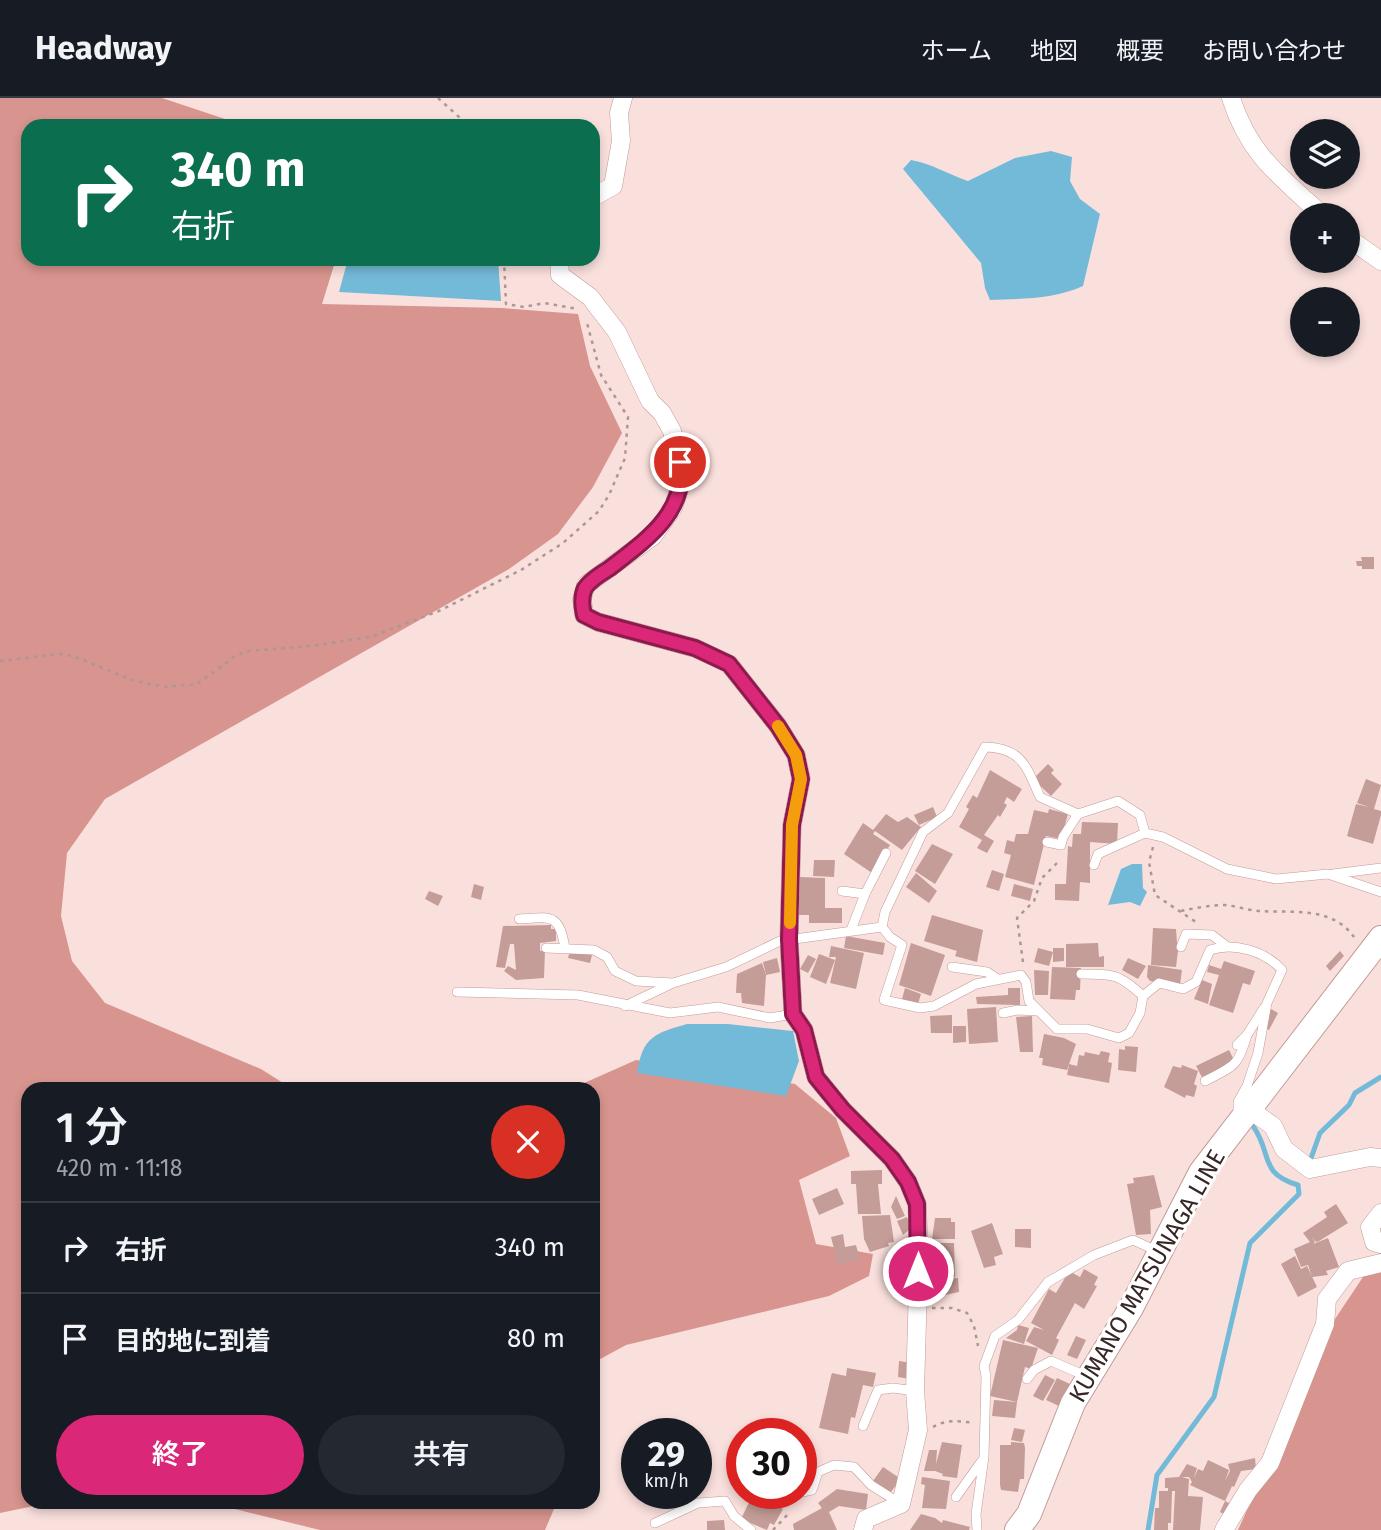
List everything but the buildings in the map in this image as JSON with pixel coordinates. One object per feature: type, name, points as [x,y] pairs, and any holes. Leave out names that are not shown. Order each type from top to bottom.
[{"type":"main road","name":"KUMANO MATSUNAGA LINE","points":[[1017,1530],[1029,1514],[1073,1402],[1131,1308],[1201,1172],[1374,946]]},
{"type":"street","points":[[600,193],[613,186],[621,141],[619,113],[623,98]]},
{"type":"street","points":[[1231,98],[1239,121],[1261,158],[1309,203]]},
{"type":"street","points":[[1360,246],[1381,261]]},
{"type":"street","points":[[559,266],[560,275],[590,297],[617,332],[650,401],[662,413],[672,431],[678,447],[683,478],[673,508],[653,536],[586,585],[582,599],[584,615],[598,622],[695,648],[729,664],[778,726],[796,755],[801,779],[792,825],[789,939],[793,1014],[804,1030],[816,1077],[843,1110],[892,1159],[908,1182],[917,1204],[919,1251],[915,1391],[918,1430],[901,1504],[866,1520],[863,1530]]},
{"type":"street","points":[[1244,1116],[1273,1126],[1284,1149],[1310,1169],[1370,1157],[1381,1158]]},
{"type":"street","points":[[1381,1213],[1370,1227],[1374,1242],[1381,1244]]},
{"type":"street","points":[[1224,1530],[1248,1490],[1270,1463],[1325,1324],[1328,1299],[1349,1272],[1381,1263]]},
{"type":"lane","points":[[1078,814],[1040,797],[1023,760],[998,747],[985,747],[948,813],[923,832],[885,912],[882,927],[902,945],[884,1000],[920,1008],[934,1006],[976,984],[1021,975],[1026,982],[1029,1001],[1057,1029],[1087,1029],[1119,1038],[1129,1033],[1135,1023],[1143,996],[1159,983],[1183,989],[1196,982],[1210,950],[1225,945]]},
{"type":"lane","points":[[1047,842],[1061,845],[1063,836],[1078,814],[1118,801],[1140,815],[1145,833]]},
{"type":"lane","points":[[1094,865],[1098,854],[1145,833],[1163,837],[1227,869],[1276,879],[1381,868]]},
{"type":"lane","points":[[851,930],[865,894],[886,853]]},
{"type":"lane","points":[[1328,874],[1381,892]]},
{"type":"lane","points":[[842,891],[865,894]]},
{"type":"lane","points":[[519,919],[547,917],[555,920],[561,926],[565,948]]},
{"type":"lane","points":[[625,1006],[673,983],[726,967],[789,939],[882,927]]},
{"type":"lane","points":[[1181,947],[1186,934],[1212,935],[1225,945],[1265,956],[1282,970],[1247,1035],[1237,1045]]},
{"type":"lane","points":[[546,948],[594,950],[607,957],[615,971],[636,981],[673,983]]},
{"type":"lane","points":[[952,967],[987,972],[996,978]]},
{"type":"lane","points":[[1081,975],[1114,974],[1125,979],[1143,996]]},
{"type":"lane","points":[[457,992],[578,995],[670,1013],[718,1007],[770,1018],[793,1014]]},
{"type":"lane","points":[[1244,1116],[1238,1102],[1247,1086],[1258,1053],[1266,1003]]},
{"type":"lane","points":[[1003,1013],[1018,1010],[1037,1011]]},
{"type":"lane","points":[[1205,1081],[1230,1068],[1240,1059],[1247,1035]]},
{"type":"lane","points":[[977,1530],[976,1514],[984,1457],[984,1366],[995,1336],[1018,1320],[1033,1298],[1060,1273],[1118,1244],[1133,1240],[1161,1252]]},
{"type":"lane","points":[[1027,1379],[1034,1370],[1051,1361],[1087,1377]]},
{"type":"lane","points":[[863,1426],[878,1390],[915,1391]]},
{"type":"lane","points":[[956,1497],[984,1457]]},
{"type":"lane","points":[[817,1475],[834,1465],[854,1467],[871,1485],[901,1504]]},
{"type":"lane","points":[[655,1524],[698,1503],[725,1500],[734,1516],[751,1530]]},
{"type":"path","points":[[438,98],[461,119]]},
{"type":"path","points":[[504,266],[506,304],[524,307],[544,303],[584,308]]},
{"type":"path","points":[[0,661],[59,654],[73,656],[135,681],[165,687],[197,684],[237,655],[250,651],[319,645],[373,636],[439,611],[521,570],[563,543],[599,511],[610,495],[625,458],[628,417],[601,375],[587,321]]},
{"type":"path","points":[[1163,837],[1156,840],[1149,862],[1155,895],[1212,935]]},
{"type":"path","points":[[1026,982],[1017,918],[1034,901],[1042,878],[1057,863],[1061,845]]},
{"type":"path","points":[[1181,911],[1226,905],[1251,911],[1323,915],[1346,925],[1374,946]]},
{"type":"path","points":[[916,1310],[952,1308],[967,1313],[974,1325],[984,1366]]},
{"type":"path","points":[[929,1431],[940,1423],[985,1424]]},
{"type":"shaded area","points":[[0,98],[162,98],[225,119],[21,119],[21,266],[334,266],[322,304],[502,308],[578,314],[590,366],[622,433],[593,487],[558,534],[509,569],[105,799],[67,853],[61,916],[72,961],[105,1003],[261,1069],[282,1082],[21,1082],[21,1509],[0,1513]]},
{"type":"shaded area","points":[[636,1060],[795,1084],[836,1118],[850,1156],[799,1180],[816,1244],[873,1254],[869,1276],[829,1296],[626,1345],[600,1359],[600,1082],[586,1082]]},
{"type":"shaded area","points":[[1381,1250],[1381,1530],[1238,1530],[1331,1325]]},
{"type":"shaded area","points":[[234,1509],[554,1509],[545,1530],[320,1530]]},
{"type":"water","points":[[1051,151],[1072,157],[1070,181],[1080,199],[1100,214],[1083,286],[1049,296],[990,300],[981,263],[903,169],[911,160],[968,181],[1015,158]]},
{"type":"water","points":[[346,266],[498,266],[501,301],[339,292]]},
{"type":"water","points":[[1132,864],[1142,864],[1143,888],[1147,892],[1140,906],[1130,902],[1108,905],[1121,869]]},
{"type":"water","points":[[687,1024],[728,1024],[793,1031],[799,1061],[786,1096],[637,1073],[642,1051],[652,1038],[666,1030]]},
{"type":"waterway","points":[[1310,1161],[1320,1133],[1349,1105],[1355,1093],[1381,1077]]},
{"type":"waterway","points":[[1148,1530],[1157,1475],[1214,1397],[1250,1243],[1299,1194],[1298,1185],[1277,1175],[1271,1168],[1253,1126]]},
{"type":"slow traffic","points":[[778,726],[796,755],[801,779],[792,825],[790,923]]},
{"type":"route","points":[[680,462],[683,478],[673,508],[653,536],[586,585],[582,599],[584,615],[598,622],[695,648],[729,664],[778,726],[796,755],[801,779],[792,825],[789,939],[793,1014],[804,1030],[816,1077],[843,1110],[892,1159],[908,1182],[917,1204],[918,1271]]}]
